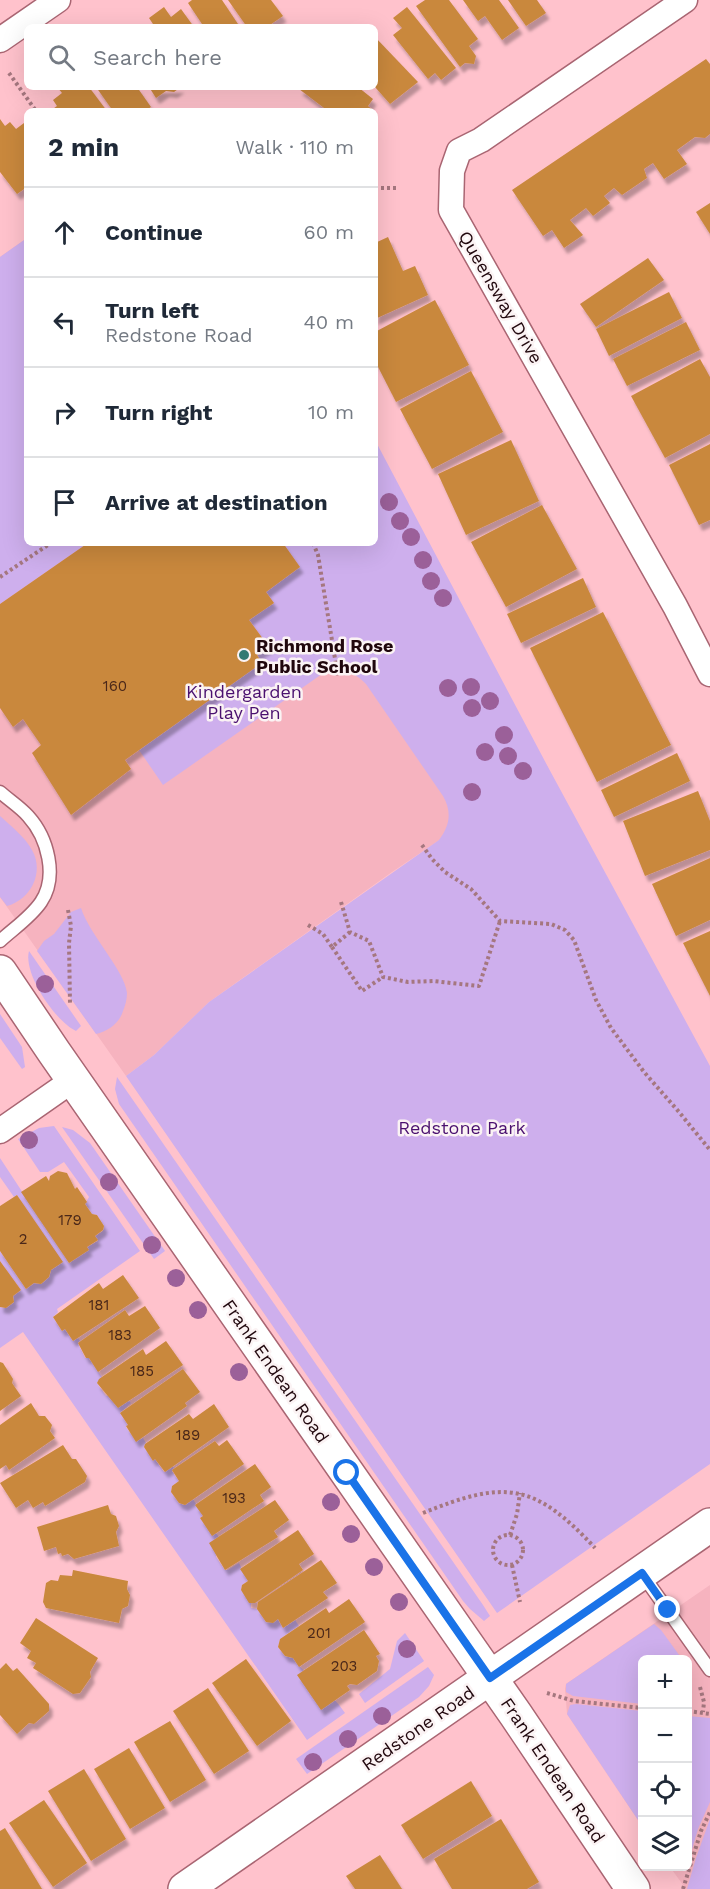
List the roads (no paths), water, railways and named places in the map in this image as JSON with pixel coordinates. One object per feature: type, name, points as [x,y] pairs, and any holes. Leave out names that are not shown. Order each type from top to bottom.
[{"type":"street","points":[[0,40],[58,0]]},
{"type":"street","name":"Queensway Drive","points":[[685,0],[481,140],[459,151],[452,171],[451,210],[675,606],[710,674]]},
{"type":"street","name":"Frank Endean Road","points":[[0,972],[490,1678],[633,1889]]},
{"type":"street","points":[[0,1131],[73,1080]]},
{"type":"street","name":"Redstone Road","points":[[185,1889],[710,1525]]},
{"type":"lane","points":[[0,792],[29,816],[38,830],[45,845],[51,876],[47,892],[39,905],[0,940]]},
{"type":"lane","points":[[642,1573],[710,1670]]},
{"type":"place","name":"Richmond Rose Public School","points":[[244,655]]},
{"type":"park label","name":"Kindergarden Play Pen","points":[[244,701]]},
{"type":"park label","name":"Redstone Park","points":[[462,1127]]}]
